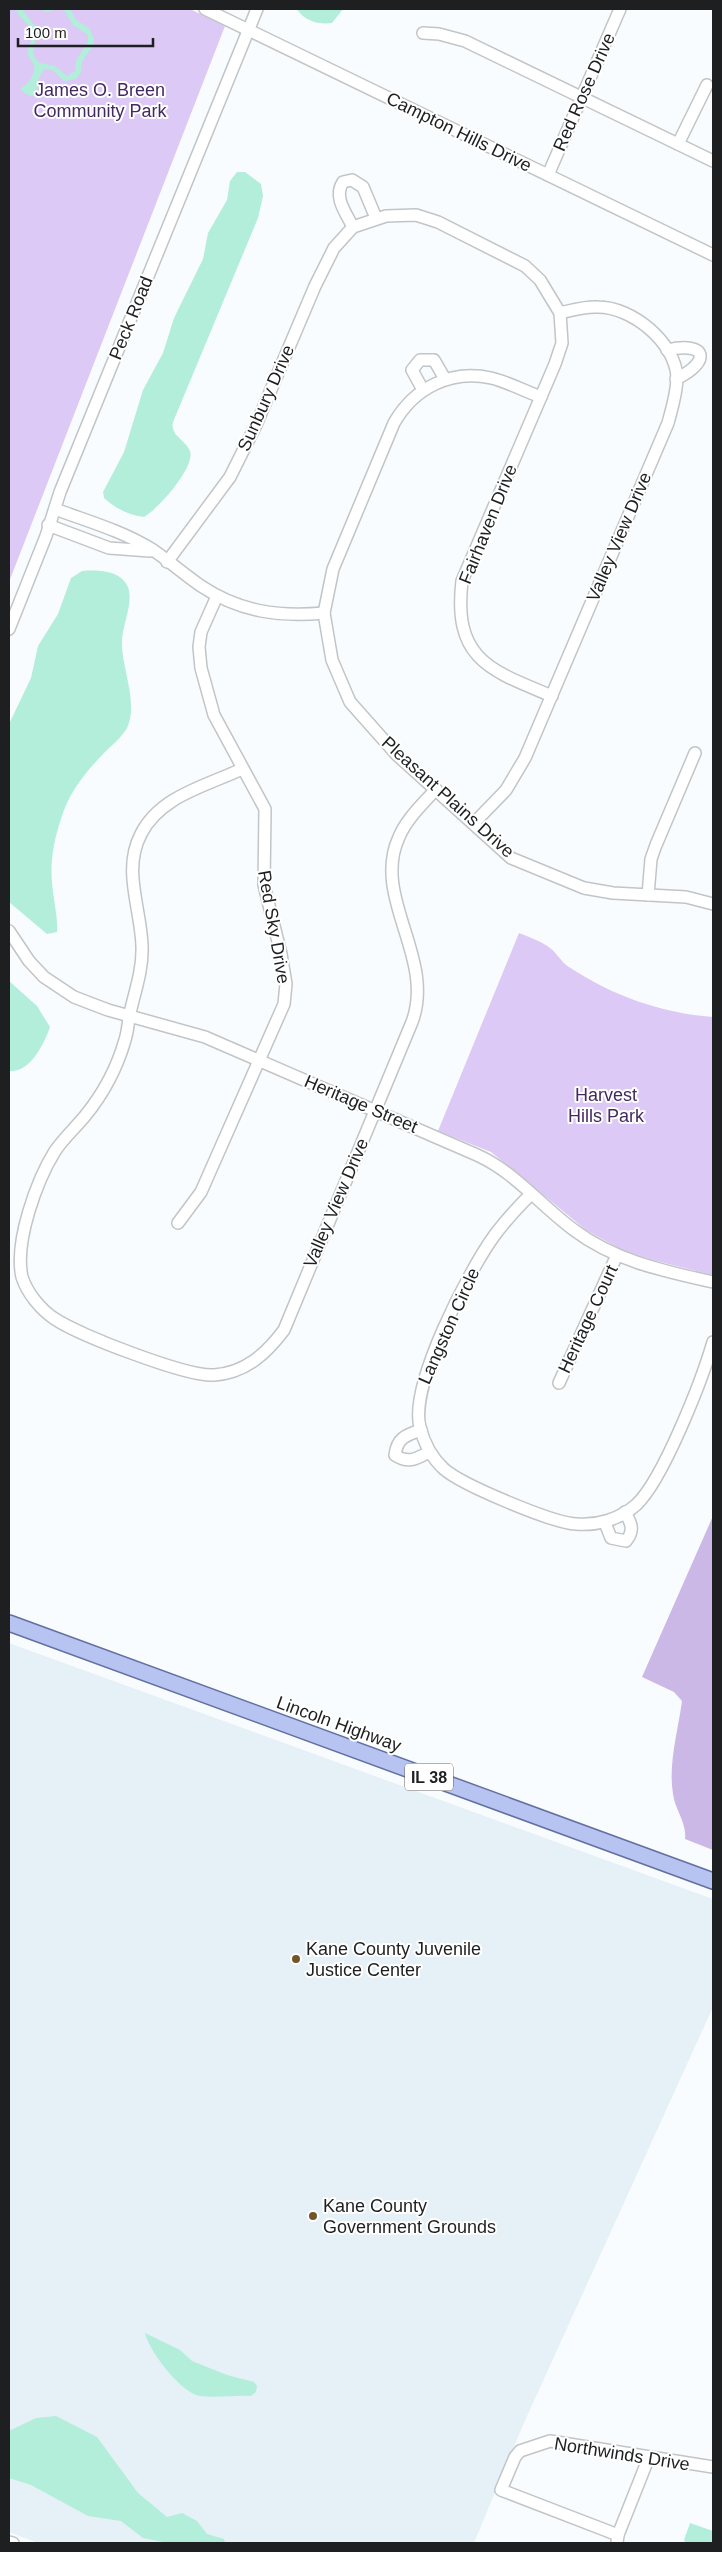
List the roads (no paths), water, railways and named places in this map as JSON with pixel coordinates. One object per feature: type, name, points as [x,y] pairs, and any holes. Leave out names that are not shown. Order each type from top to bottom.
[{"type":"main road","name":"Lincoln Highway","points":[[9,1623],[713,1881]]},
{"type":"street","name":"Campton Hills Drive","points":[[205,9],[713,255]]},
{"type":"street","name":"Peck Road","points":[[9,629],[48,525],[256,9]]},
{"type":"street","name":"Red Rose Drive","points":[[548,174],[620,9]]},
{"type":"street","points":[[423,34],[439,34],[465,41],[713,161]]},
{"type":"street","points":[[678,144],[707,85]]},
{"type":"street","points":[[353,227],[339,198],[339,188],[343,182],[352,180],[362,187],[376,218]]},
{"type":"street","name":"Sunbury Drive","points":[[167,562],[230,476],[256,425],[315,286],[334,248],[353,227],[376,218],[397,214],[426,218],[498,252],[532,272],[551,295],[560,313]]},
{"type":"street","name":"Valley View Drive","points":[[474,823],[506,790],[516,774],[552,696],[668,423],[675,400],[676,379],[667,350],[653,333],[638,320],[622,312],[600,306],[560,313]]},
{"type":"street","name":"Fairhaven Drive","points":[[552,696],[499,674],[482,661],[471,646],[463,628],[459,608],[462,581],[541,398],[562,344],[560,313]]},
{"type":"street","points":[[667,350],[689,346],[694,348],[700,356],[700,362],[691,372],[676,379]]},
{"type":"street","points":[[423,390],[412,370],[420,360],[434,360],[445,379]]},
{"type":"street","name":"Pleasant Plains Drive","points":[[541,398],[492,378],[466,375],[445,379],[423,390],[402,410],[394,423],[333,569],[324,613],[332,660],[350,702],[396,755],[511,858],[564,881],[598,891],[686,897],[713,904]]},
{"type":"street","points":[[55,509],[129,538],[154,551],[217,596],[261,613],[298,615],[324,613]]},
{"type":"street","points":[[48,525],[109,548],[154,551]]},
{"type":"street","name":"Red Sky Drive","points":[[178,1223],[201,1192],[284,1004],[286,984],[282,954],[264,885],[265,809],[214,715],[200,668],[199,647],[201,632],[217,596]]},
{"type":"street","points":[[648,895],[651,859],[695,753]]},
{"type":"street","name":"Valley View Drive","points":[[242,769],[167,803],[152,818],[140,835],[133,860],[132,878],[142,944],[141,964],[129,1016],[126,1039],[114,1071],[100,1097],[68,1134],[52,1157],[32,1206],[22,1240],[22,1276],[28,1291],[38,1303],[63,1324],[175,1368],[201,1375],[235,1371],[253,1362],[270,1350],[284,1330],[412,1022],[419,998],[415,964],[392,883],[392,860],[403,828],[436,789]]},
{"type":"street","name":"Heritage Street","points":[[9,931],[29,961],[44,977],[62,990],[85,1002],[205,1037],[487,1159],[505,1171],[573,1230],[617,1255],[657,1269],[713,1282]]},
{"type":"street","name":"Langston Circle","points":[[531,1194],[494,1236],[473,1270],[453,1309],[421,1387],[418,1404],[421,1430],[429,1452],[444,1469],[462,1482],[533,1511],[576,1524],[605,1523],[635,1506],[649,1490],[691,1400],[713,1342]]},
{"type":"street","name":"Heritage Court","points":[[558,1383],[617,1255]]},
{"type":"street","points":[[421,1430],[401,1440],[397,1444],[395,1455],[412,1461],[429,1452]]},
{"type":"street","points":[[605,1523],[611,1538],[626,1541],[631,1535],[632,1527],[625,1512]]},
{"type":"street","name":"Northwinds Drive","points":[[617,2539],[501,2490],[515,2457],[520,2451],[550,2441],[713,2467]]},
{"type":"street","points":[[617,2539],[649,2457]]},
{"type":"street","points":[[9,2542],[13,2543]]},
{"type":"place","name":"Kane County Juvenile Justice Center","points":[[296,1959]]},
{"type":"place","name":"Kane County Government Grounds","points":[[313,2216]]},
{"type":"park label","name":"James O. Breen Community Park","points":[[100,100]]},
{"type":"park label","name":"Harvest Hills Park","points":[[606,1105]]}]
